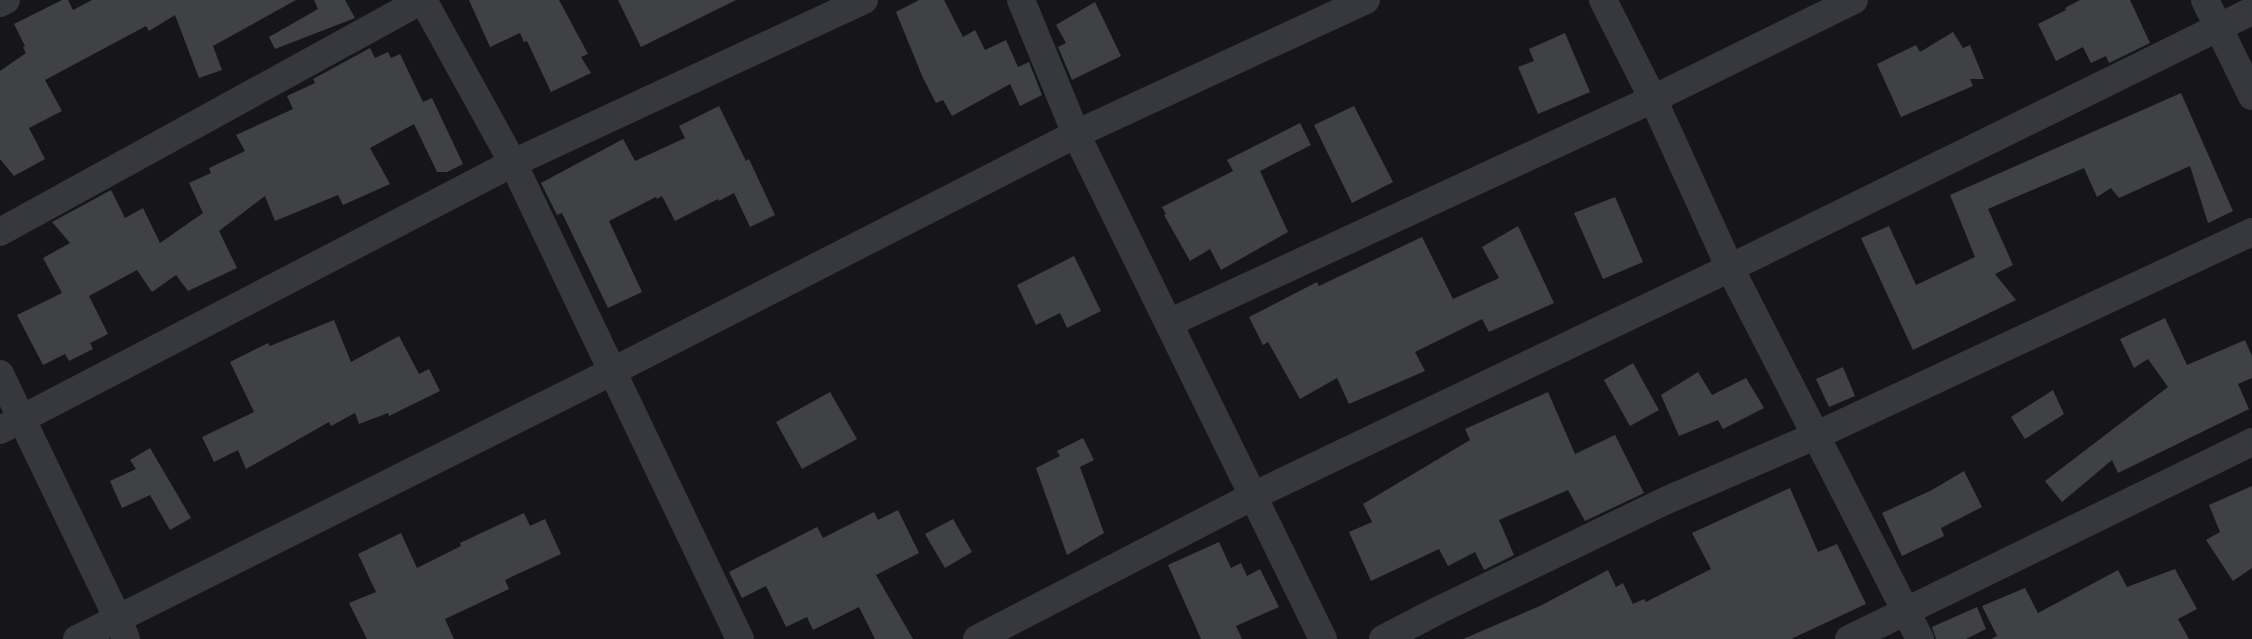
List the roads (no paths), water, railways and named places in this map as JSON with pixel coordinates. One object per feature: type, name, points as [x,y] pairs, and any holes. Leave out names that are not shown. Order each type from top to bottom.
[{"type":"street","points":[[0,3],[6,0]]},
{"type":"street","points":[[0,231],[423,0],[513,163],[740,639]]},
{"type":"street","points":[[11,425],[513,163],[864,0]]},
{"type":"street","points":[[1021,0],[1076,134],[1323,639]]},
{"type":"street","points":[[77,639],[122,629],[613,371],[1076,134],[1366,0]]},
{"type":"street","points":[[1603,0],[1653,99],[1730,268],[1920,639]]},
{"type":"street","points":[[1169,323],[1653,99],[1854,0]]},
{"type":"street","points":[[2205,0],[2252,96]]},
{"type":"street","points":[[978,639],[1253,496],[1730,268],[2252,11]]},
{"type":"street","points":[[1383,639],[1667,500],[1815,436],[2252,232]]},
{"type":"street","points":[[0,374],[11,425],[122,629]]},
{"type":"street","points":[[1849,639],[2252,442]]}]
